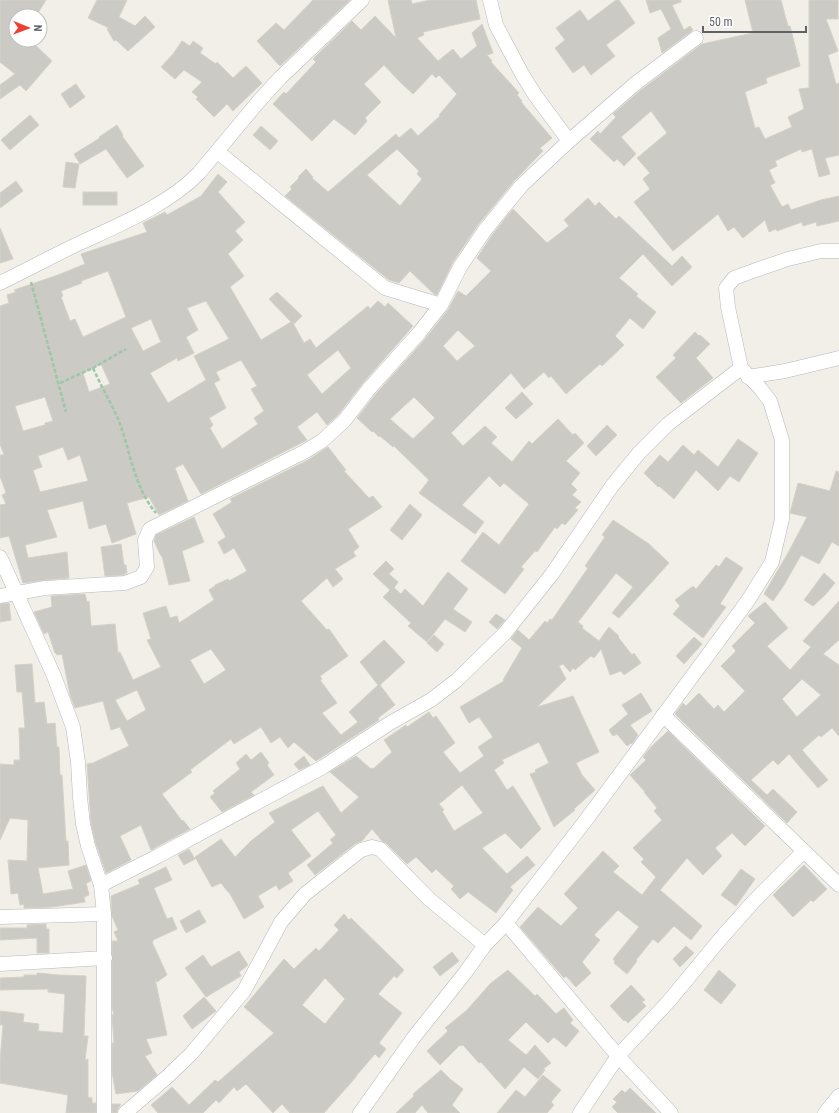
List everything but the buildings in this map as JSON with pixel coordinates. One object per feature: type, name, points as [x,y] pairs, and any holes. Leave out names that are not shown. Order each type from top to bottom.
[{"type":"street","points":[[0,283],[82,242],[114,228],[169,198],[189,184],[218,152],[247,114],[275,84],[362,0]]},
{"type":"street","points":[[490,0],[496,25],[522,74],[535,95],[569,141]]},
{"type":"street","points":[[0,596],[45,588],[125,583],[141,577],[146,567],[145,540],[150,529],[304,452],[322,441],[344,421],[368,390],[419,333],[441,305],[472,247],[522,186],[569,141],[636,83],[696,38]]},
{"type":"street","points":[[218,152],[386,288],[441,305]]},
{"type":"street","points":[[360,1113],[414,1037],[465,973],[485,945],[506,923],[586,820],[747,602],[772,562],[782,519],[782,440],[770,401],[745,372],[728,307],[726,288],[734,278],[788,259],[821,251],[839,251]]},
{"type":"street","points":[[101,885],[323,767],[390,723],[431,700],[457,680],[504,633],[552,574],[612,486],[639,453],[674,419],[745,372],[785,371],[839,358]]},
{"type":"street","points":[[0,557],[54,676],[73,727],[78,762],[83,824],[88,846],[101,885],[104,914],[104,1113]]},
{"type":"street","points":[[663,715],[839,885]]},
{"type":"street","points":[[125,1113],[191,1054],[244,991],[281,922],[305,894],[361,850],[372,847],[380,849],[429,899],[485,945]]},
{"type":"street","points":[[580,1113],[618,1056],[669,1001],[754,901],[804,851]]},
{"type":"street","points":[[0,917],[104,914]]},
{"type":"street","points":[[506,923],[618,1056],[671,1113]]},
{"type":"street","points":[[0,964],[105,958]]},
{"type":"street","points":[[825,1113],[839,1096]]},
{"type":"path","points":[[28,270],[60,383],[66,412]]},
{"type":"path","points":[[60,383],[93,368],[126,349]]},
{"type":"path","points":[[93,368],[118,420],[141,488],[148,504],[164,522]]}]
